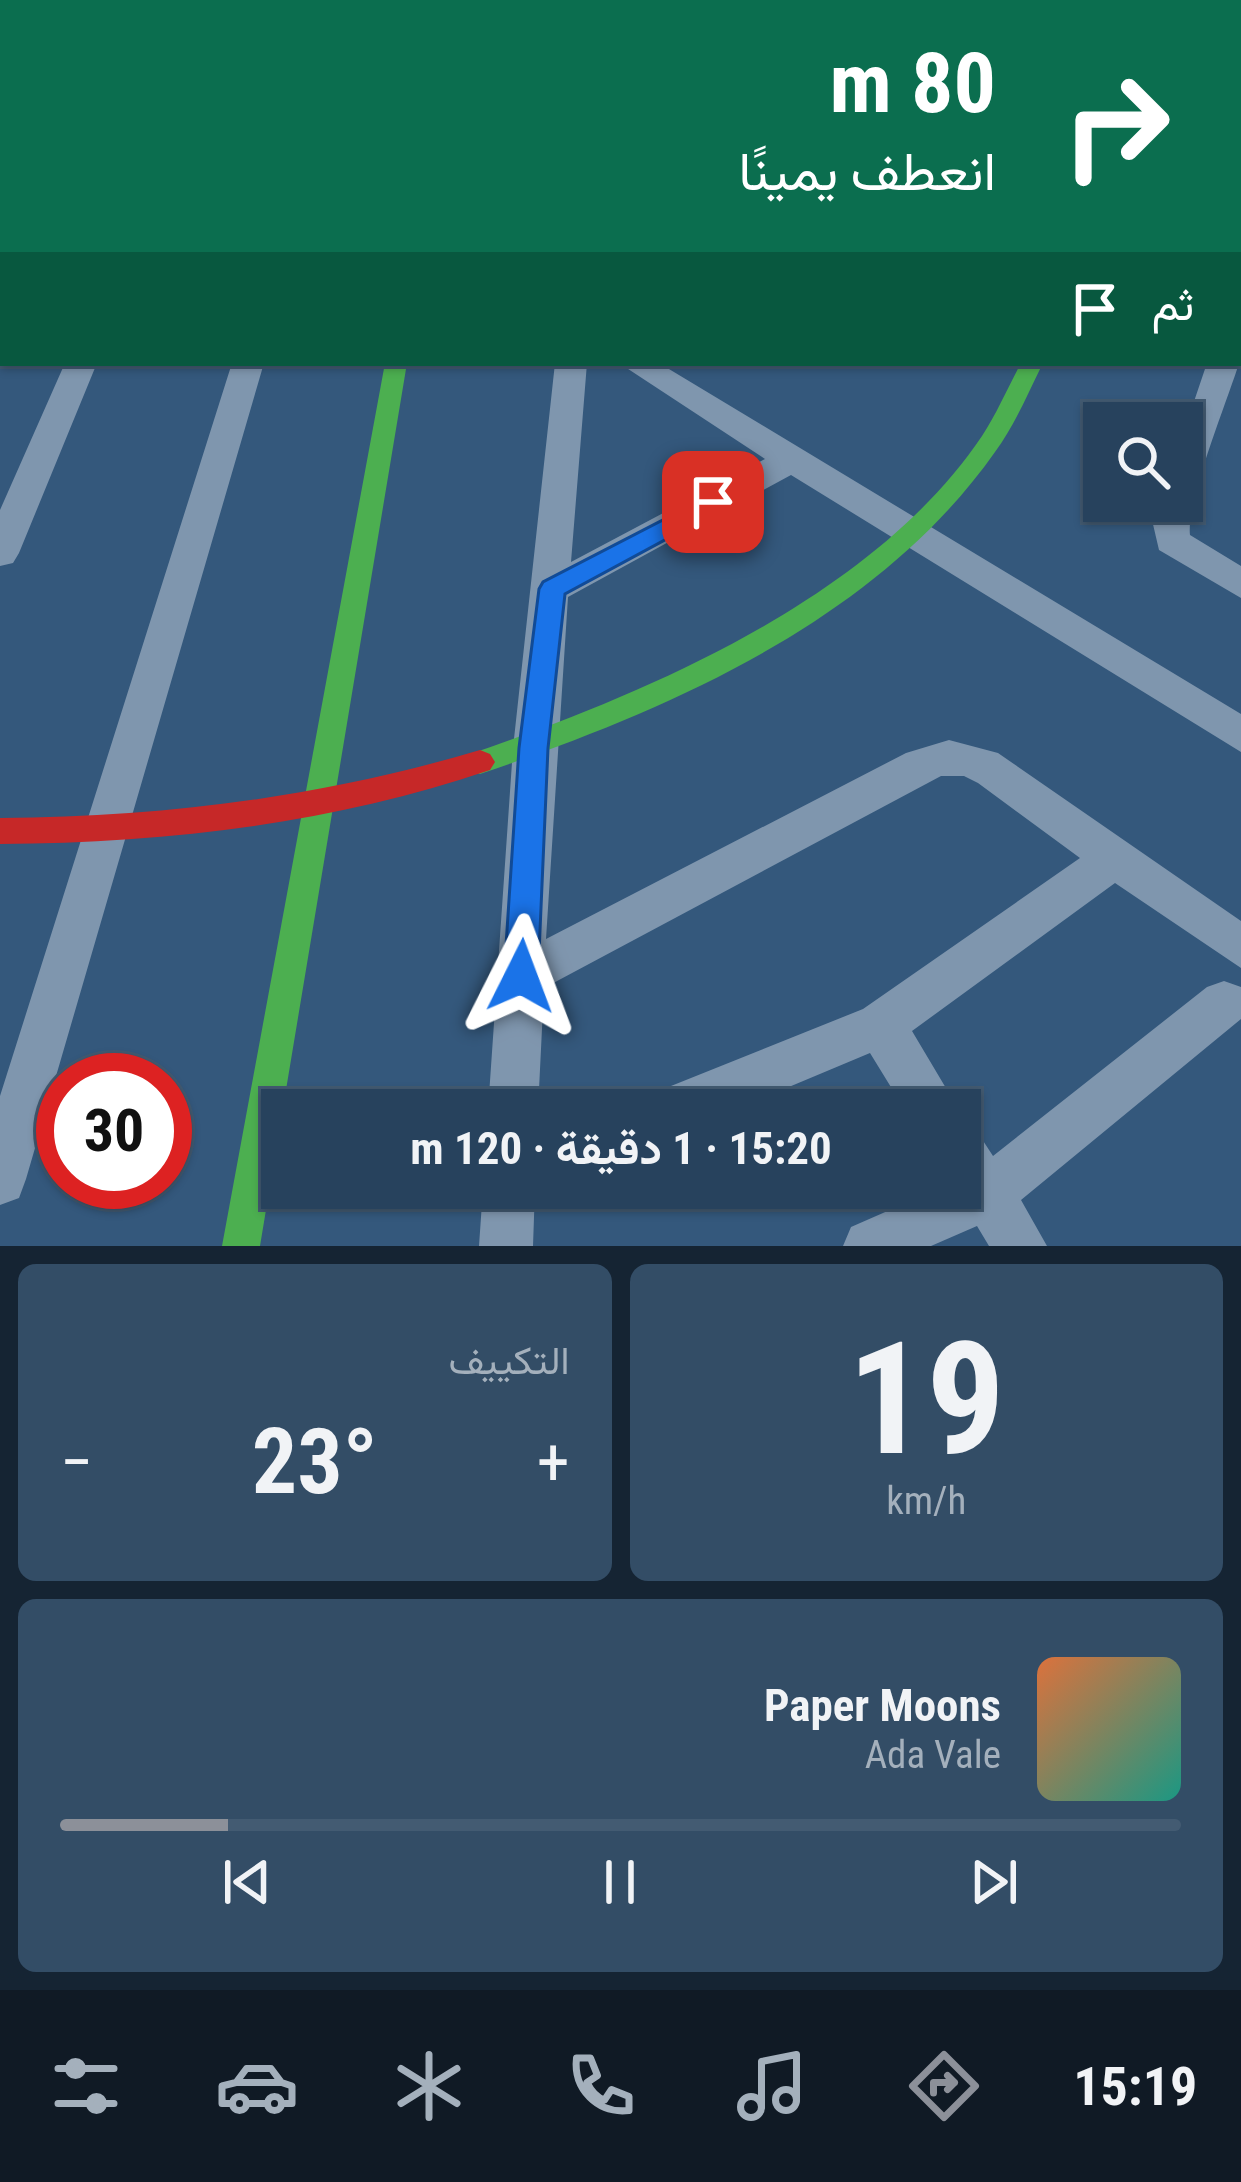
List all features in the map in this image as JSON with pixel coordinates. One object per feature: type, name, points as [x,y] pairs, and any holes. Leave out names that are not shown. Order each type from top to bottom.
[{"type":"street","points":[[0,553],[81,366]]},
{"type":"street","points":[[0,1179],[247,366]]},
{"type":"street","points":[[241,1246],[396,366]]},
{"type":"street","points":[[514,1089],[534,748],[553,589],[571,366]]},
{"type":"street","points":[[640,366],[1241,735]]},
{"type":"street","points":[[0,832],[106,833],[322,807],[534,748],[782,626],[912,532],[972,464],[1029,366]]},
{"type":"street","points":[[1203,426],[1223,366]]},
{"type":"street","points":[[553,589],[793,459]]},
{"type":"street","points":[[1170,522],[1172,542],[1241,584]]},
{"type":"street","points":[[521,976],[921,765],[948,756],[976,761],[1241,947]]},
{"type":"street","points":[[724,1089],[880,1024],[1115,858]]},
{"type":"street","points":[[981,1168],[1224,1003]]},
{"type":"street","points":[[880,1024],[921,1089]]},
{"type":"street","points":[[981,1184],[1020,1246]]},
{"type":"street","points":[[506,1246],[508,1209]]},
{"type":"street","points":[[869,1246],[922,1209]]},
{"type":"traffic: fast","points":[[241,1246],[395,366]]},
{"type":"traffic: fast","points":[[480,762],[550,738],[688,679],[819,603],[934,508],[990,442],[1030,366]]},
{"type":"traffic: jam","points":[[0,831],[123,828],[243,817],[361,795],[480,762]]},
{"type":"route","points":[[521,976],[534,748],[553,589],[713,502]]}]
